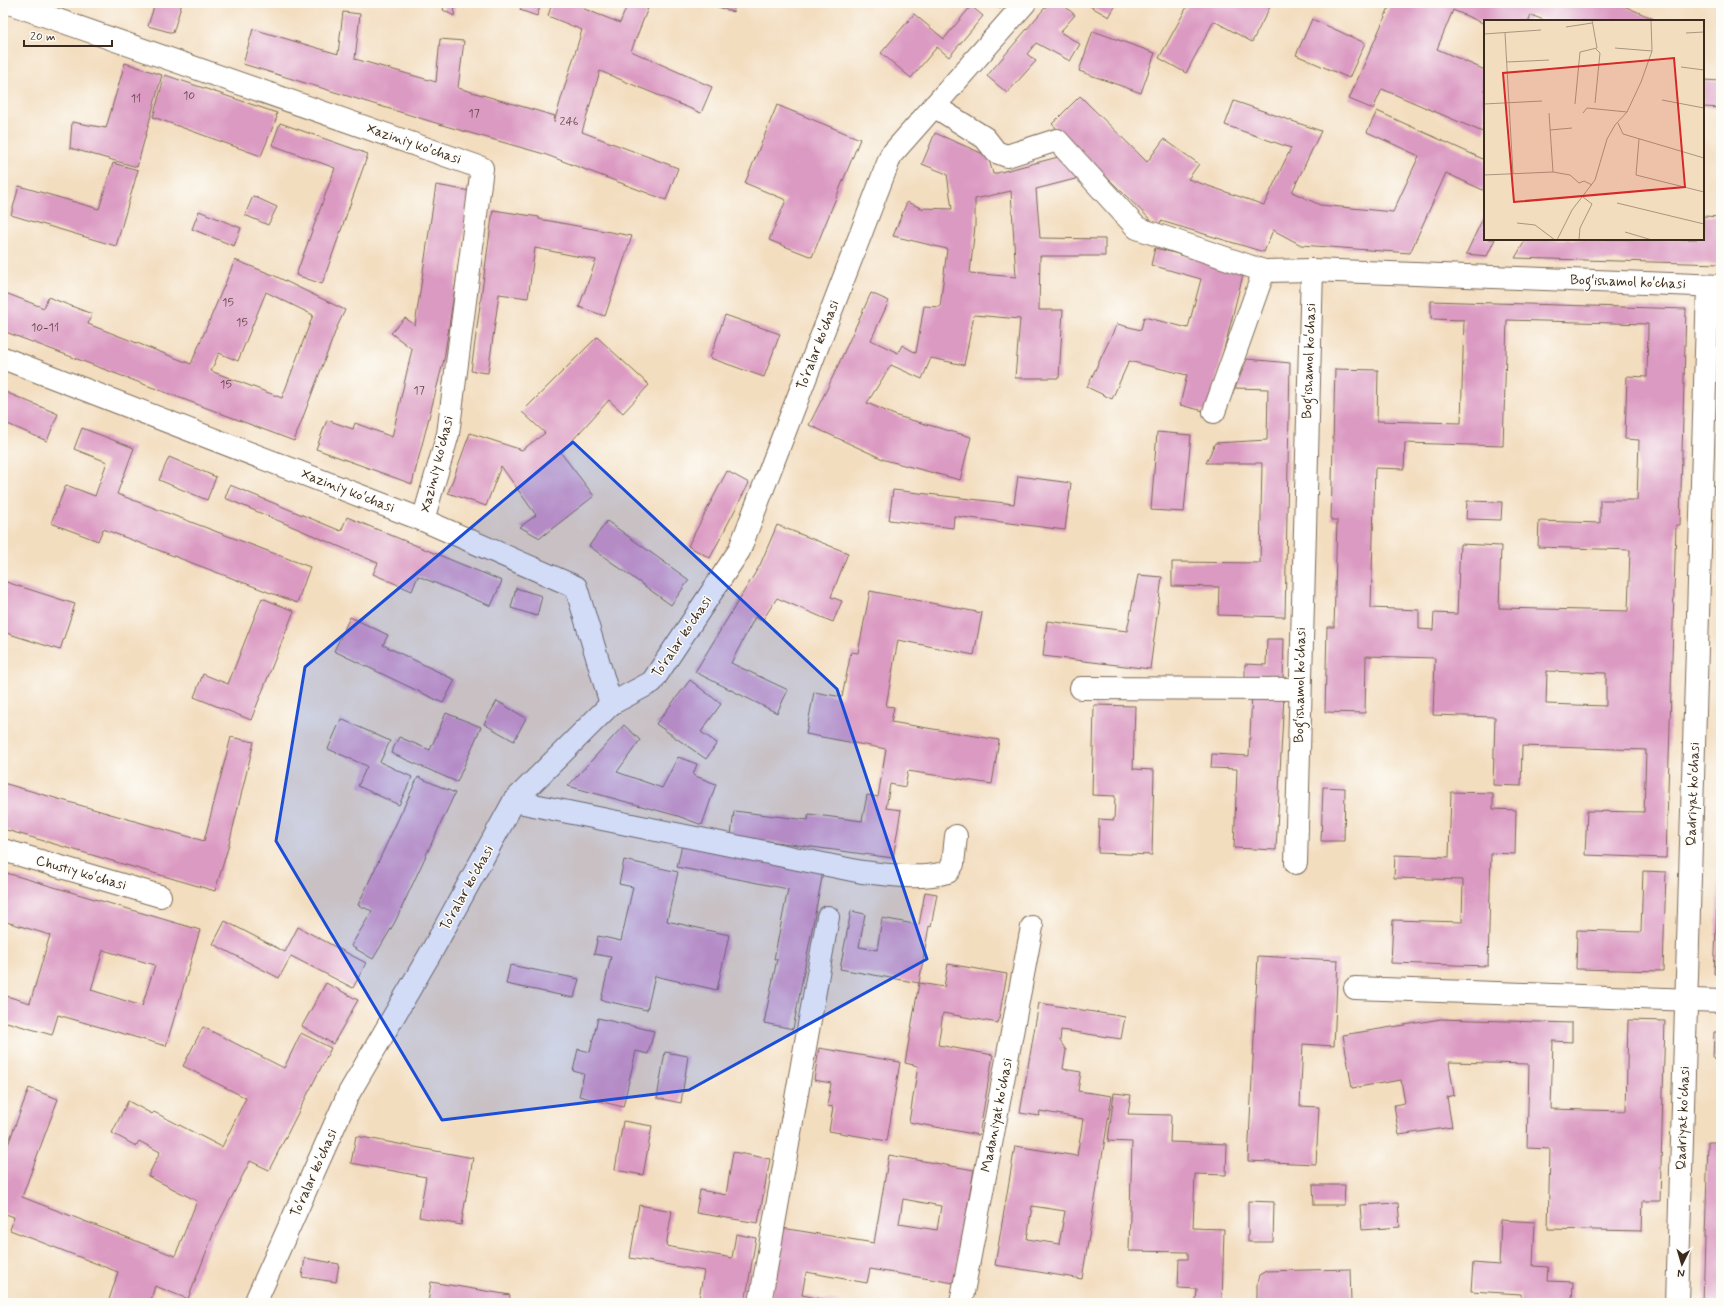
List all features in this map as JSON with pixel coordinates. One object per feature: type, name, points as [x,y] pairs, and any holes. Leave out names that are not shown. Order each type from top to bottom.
[{"type":"street","name":"Xaziniy ko'chasi","points":[[9,3],[482,168],[448,434],[424,520]]},
{"type":"street","name":"Toʻralar koʻchasi","points":[[256,1303],[349,1093],[433,949],[514,801],[611,704],[652,682],[739,551],[891,155],[1025,3]]},
{"type":"street","points":[[934,106],[984,138],[996,152],[1007,156],[1057,140],[1137,228],[1264,271],[1312,270]]},
{"type":"street","name":"Bogʻishamol koʻchasi","points":[[1296,863],[1312,270],[1715,286]]},
{"type":"street","points":[[1214,412],[1264,271]]},
{"type":"street","name":"Qadriyat koʻchasi","points":[[1677,1303],[1686,1000],[1715,286]]},
{"type":"street","name":"Xaziniy koʻchasi","points":[[3,358],[424,520],[576,587],[611,704]]},
{"type":"street","points":[[1082,688],[1300,689]]},
{"type":"street","points":[[514,801],[862,872],[912,877],[933,876],[948,872],[953,864],[956,836]]},
{"type":"street","name":"Chustiy koʻchasi","points":[[3,850],[160,896]]},
{"type":"street","points":[[760,1303],[828,917]]},
{"type":"street","name":"Madaniyat ko'chasi","points":[[961,1303],[1032,927]]},
{"type":"street","points":[[1355,988],[1721,1001]]},
{"type":"highlighted area","points":[[573,442],[837,689],[927,959],[689,1090],[442,1120],[276,841],[305,667]]},
{"type":"building","points":[[155,3],[182,3],[173,33],[148,26]]},
{"type":"building","points":[[445,3],[455,3],[454,16],[443,10]]},
{"type":"building","points":[[512,3],[541,3],[537,16],[520,10],[521,6]]},
{"type":"building","points":[[552,3],[584,3],[582,8],[620,23],[628,3],[650,3],[631,51],[712,87],[701,113],[600,71],[582,132],[678,168],[666,200],[544,154],[449,127],[243,64],[253,29],[338,54],[343,12],[360,14],[355,59],[436,82],[440,39],[464,41],[458,88],[555,116],[554,122],[582,30],[548,16]]},
{"type":"building","points":[[706,3],[736,3],[733,12]]},
{"type":"building","points":[[994,3],[1004,3],[1000,8]]},
{"type":"building","points":[[1049,3],[1061,3],[1075,15],[1060,32],[1080,44],[1070,61],[1036,43],[1027,54],[1036,61],[1007,93],[987,76]]},
{"type":"building","points":[[1089,3],[1117,3],[1109,17],[1088,5]]},
{"type":"building","points":[[1183,3],[1272,3],[1252,42],[1214,21],[1186,73],[1159,58],[1188,5]]},
{"type":"building","points":[[1391,3],[1617,3],[1654,19],[1544,20],[1531,15],[1529,20],[1484,20],[1484,24],[1453,10],[1437,49],[1484,70],[1484,133],[1382,89],[1373,109],[1349,99]]},
{"type":"building","points":[[971,6],[983,16],[949,57],[937,47],[911,78],[881,53],[914,14],[944,39]]},
{"type":"building","points":[[1312,19],[1365,43],[1349,78],[1296,55]]},
{"type":"building","points":[[1093,31],[1155,53],[1141,93],[1079,71]]},
{"type":"building","points":[[125,63],[162,75],[137,167],[70,148],[72,122],[106,128]]},
{"type":"building","points":[[165,75],[277,113],[277,117],[261,156],[153,117]]},
{"type":"building","points":[[1704,80],[1721,81],[1721,108],[1704,107]]},
{"type":"building","points":[[1080,96],[1147,162],[1164,139],[1199,164],[1188,179],[1264,205],[1291,148],[1225,125],[1234,101],[1321,131],[1292,192],[1320,205],[1393,212],[1419,156],[1367,132],[1377,111],[1484,160],[1484,191],[1446,173],[1410,253],[1301,245],[1273,230],[1264,252],[1161,221],[1158,227],[1052,124]]},
{"type":"building","points":[[777,105],[860,139],[812,257],[769,240],[786,200],[745,183]]},
{"type":"building","points":[[280,123],[368,154],[322,284],[296,275],[335,168],[272,145]]},
{"type":"building","points":[[935,133],[988,156],[993,174],[1062,156],[1083,177],[1036,189],[1040,238],[1105,239],[1105,256],[1040,256],[1039,310],[1063,310],[1059,378],[1015,378],[1020,319],[974,315],[964,365],[931,358],[922,379],[891,365],[867,403],[897,416],[971,437],[960,480],[885,460],[809,425],[871,293],[889,301],[871,340],[898,353],[902,345],[916,353],[924,306],[940,307],[947,249],[893,236],[907,202],[921,208],[952,209],[947,174],[922,164]],"holes":[[[1011,191],[1016,277],[970,273],[975,226],[975,199]]]},
{"type":"building","points":[[113,163],[138,170],[116,246],[11,215],[19,186],[99,209]]},
{"type":"building","points":[[436,185],[470,191],[444,359],[412,484],[316,449],[327,420],[353,429],[355,423],[392,437],[412,349],[391,333],[405,318],[415,325]]},
{"type":"building","points":[[253,196],[277,207],[268,225],[245,215]]},
{"type":"building","points":[[493,210],[539,217],[539,219],[632,236],[605,316],[579,307],[596,260],[535,248],[528,298],[499,294],[488,373],[471,371]]},
{"type":"building","points":[[199,211],[241,228],[234,246],[192,229]]},
{"type":"building","points":[[1484,216],[1484,240],[1495,240],[1487,256],[1466,254]]},
{"type":"building","points":[[1704,216],[1721,217],[1721,264],[1515,258],[1525,240],[1704,240]]},
{"type":"building","points":[[1155,248],[1244,271],[1208,412],[1180,405],[1187,375],[1129,361],[1112,399],[1087,387],[1117,324],[1141,330],[1144,317],[1188,328],[1201,279],[1151,265]]},
{"type":"building","points":[[235,260],[273,275],[345,310],[337,327],[294,441],[3,331],[3,292],[44,308],[48,297],[92,314],[88,324],[191,364]],"holes":[[[266,292],[313,315],[282,398],[211,371],[219,353],[238,361]]]},
{"type":"building","points":[[1431,301],[1686,309],[1680,525],[1676,525],[1666,858],[1585,855],[1587,811],[1644,812],[1646,750],[1522,746],[1521,786],[1493,785],[1495,717],[1433,715],[1435,658],[1366,656],[1365,713],[1325,712],[1327,627],[1334,627],[1337,520],[1331,520],[1335,369],[1378,370],[1377,421],[1461,423],[1464,320],[1431,319]],"holes":[[[1507,320],[1648,324],[1647,377],[1627,376],[1625,439],[1639,440],[1637,500],[1600,500],[1600,523],[1539,521],[1538,547],[1630,550],[1628,611],[1499,608],[1501,546],[1460,544],[1457,614],[1434,613],[1433,630],[1419,629],[1419,610],[1371,608],[1375,468],[1404,469],[1405,443],[1503,446]],[[1547,671],[1606,673],[1606,706],[1546,704]]]},
{"type":"building","points":[[725,315],[780,334],[764,377],[710,358]]},
{"type":"building","points":[[597,337],[649,385],[623,413],[609,400],[561,453],[594,496],[540,538],[520,527],[536,515],[501,466],[486,506],[448,493],[470,433],[522,450],[545,433],[522,412]]},
{"type":"building","points":[[1247,359],[1290,363],[1285,617],[1218,615],[1219,587],[1172,586],[1172,562],[1260,563],[1262,463],[1206,463],[1215,443],[1267,440],[1268,389],[1235,388]]},
{"type":"building","points":[[3,391],[58,414],[47,441],[3,422]]},
{"type":"building","points":[[82,428],[134,448],[117,494],[310,567],[297,603],[103,529],[98,541],[51,523],[66,485],[95,496],[107,462],[74,449]]},
{"type":"building","points":[[1157,432],[1191,435],[1184,512],[1151,510]]},
{"type":"building","points":[[169,457],[216,477],[207,500],[159,480]]},
{"type":"building","points":[[727,471],[749,483],[710,558],[688,546]]},
{"type":"building","points":[[1018,476],[1071,483],[1065,530],[954,516],[953,528],[889,520],[893,490],[1014,504]]},
{"type":"building","points":[[230,485],[341,531],[347,517],[502,581],[491,606],[418,576],[412,591],[373,574],[378,563],[225,498]]},
{"type":"building","points":[[1467,501],[1502,502],[1501,520],[1466,519]]},
{"type":"building","points":[[607,521],[689,580],[671,605],[589,546]]},
{"type":"building","points":[[777,525],[848,553],[831,597],[842,601],[833,622],[777,598],[762,621],[755,617],[731,663],[788,690],[777,713],[695,672],[760,565]]},
{"type":"building","points":[[1138,575],[1162,577],[1150,669],[1043,656],[1047,621],[1127,631]]},
{"type":"building","points":[[3,581],[75,604],[60,650],[3,632]]},
{"type":"building","points":[[516,588],[542,596],[537,616],[511,608]]},
{"type":"building","points":[[870,591],[982,613],[974,655],[898,640],[886,706],[894,707],[891,722],[999,740],[992,784],[908,771],[905,787],[890,784],[886,808],[901,810],[893,858],[731,836],[734,811],[808,820],[809,814],[862,821],[867,795],[878,797],[886,749],[806,734],[814,692],[842,697],[851,652],[858,653]]},
{"type":"building","points":[[262,598],[294,611],[251,720],[194,697],[203,674],[228,684]]},
{"type":"building","points":[[350,617],[388,635],[383,645],[455,680],[443,703],[334,651]]},
{"type":"building","points":[[1267,639],[1284,639],[1283,679],[1245,679],[1245,664],[1266,665]]},
{"type":"building","points":[[690,680],[721,704],[701,732],[717,743],[706,759],[656,724]]},
{"type":"building","points":[[1252,693],[1284,695],[1276,850],[1234,848],[1237,769],[1211,768],[1212,754],[1249,756]]},
{"type":"building","points":[[497,701],[526,718],[514,741],[484,724]]},
{"type":"building","points":[[1094,705],[1135,706],[1133,769],[1154,770],[1152,855],[1098,853],[1099,819],[1114,820],[1115,796],[1092,795]]},
{"type":"building","points":[[446,713],[481,727],[457,782],[391,753],[399,737],[430,750]]},
{"type":"building","points":[[341,719],[390,741],[380,762],[412,777],[399,805],[358,786],[367,766],[328,749]]},
{"type":"building","points":[[624,725],[640,740],[617,772],[662,788],[678,757],[697,764],[693,775],[716,784],[702,825],[678,816],[568,786]]},
{"type":"building","points":[[231,737],[254,742],[228,848],[215,891],[3,829],[3,783],[204,841]]},
{"type":"building","points":[[418,777],[455,793],[395,922],[373,959],[351,946],[372,911],[358,905]]},
{"type":"building","points":[[1323,787],[1345,788],[1344,841],[1321,841]]},
{"type":"building","points":[[1451,792],[1493,793],[1493,809],[1516,810],[1515,854],[1491,853],[1488,966],[1391,963],[1393,920],[1462,922],[1463,880],[1394,878],[1395,855],[1449,857]]},
{"type":"building","points":[[682,844],[823,872],[793,1029],[764,1023],[777,959],[774,959],[788,889],[677,867]]},
{"type":"building","points":[[624,860],[678,872],[667,921],[729,935],[717,990],[655,976],[647,1010],[601,1000],[611,957],[594,954],[598,936],[621,941],[633,887],[619,884]]},
{"type":"building","points":[[1643,871],[1666,872],[1663,971],[1576,969],[1577,930],[1641,932]]},
{"type":"building","points":[[3,872],[200,930],[166,1046],[58,1015],[52,1035],[3,1021],[3,995],[30,1003],[50,935],[3,921]],"holes":[[[103,950],[155,965],[142,1006],[91,990]]]},
{"type":"building","points":[[1718,886],[1721,886],[1721,974],[1714,974]]},
{"type":"building","points":[[925,892],[937,894],[931,927],[929,926],[919,983],[840,969],[851,911],[865,914],[859,947],[877,950],[882,918],[919,925]]},
{"type":"building","points":[[225,921],[285,952],[298,927],[366,963],[353,988],[291,956],[279,978],[213,944]]},
{"type":"building","points":[[1258,956],[1338,960],[1334,1046],[1303,1044],[1300,1106],[1319,1107],[1316,1164],[1248,1161]]},
{"type":"building","points":[[948,964],[1007,974],[998,1023],[943,1013],[938,1045],[993,1055],[979,1135],[909,1122],[918,1066],[905,1063],[919,983],[944,987]]},
{"type":"building","points":[[510,965],[579,979],[574,998],[506,984]]},
{"type":"building","points":[[326,983],[358,1000],[333,1044],[302,1026]]},
{"type":"building","points":[[1039,1003],[1125,1017],[1121,1039],[1061,1030],[1060,1041],[1066,1050],[1063,1069],[1081,1072],[1078,1091],[1112,1096],[1082,1279],[995,1265],[1015,1146],[1077,1156],[1083,1119],[1040,1111],[1039,1116],[1020,1113]],"holes":[[[1032,1206],[1065,1211],[1059,1244],[1027,1239]]]},
{"type":"building","points":[[598,1018],[654,1031],[648,1054],[636,1051],[623,1107],[579,1096],[584,1074],[573,1071],[578,1049],[590,1052]]},
{"type":"building","points":[[1441,1019],[1572,1023],[1572,1042],[1553,1041],[1551,1109],[1626,1111],[1628,1020],[1665,1021],[1660,1201],[1643,1201],[1642,1231],[1548,1229],[1550,1149],[1527,1148],[1529,1064],[1449,1062],[1454,1095],[1447,1097],[1452,1127],[1399,1135],[1394,1105],[1405,1103],[1401,1080],[1352,1088],[1343,1035]]},
{"type":"building","points":[[203,1027],[284,1068],[301,1033],[331,1048],[269,1170],[250,1161],[214,1232],[188,1299],[155,1286],[150,1303],[108,1303],[118,1272],[10,1230],[14,1217],[3,1213],[3,1158],[29,1088],[58,1099],[22,1197],[175,1256],[197,1201],[148,1176],[160,1152],[139,1141],[136,1146],[112,1133],[128,1101],[152,1114],[154,1112],[222,1147],[246,1098],[183,1066]]},
{"type":"building","points":[[1714,1032],[1721,1032],[1721,1059],[1713,1059]]},
{"type":"building","points":[[819,1048],[900,1062],[887,1141],[829,1131],[833,1107],[827,1106],[831,1083],[814,1080]]},
{"type":"building","points":[[665,1052],[688,1056],[681,1103],[657,1098]]},
{"type":"building","points":[[1114,1093],[1131,1095],[1128,1114],[1171,1115],[1170,1142],[1227,1144],[1226,1175],[1195,1174],[1193,1228],[1224,1229],[1222,1303],[1196,1303],[1197,1289],[1178,1288],[1179,1259],[1188,1259],[1188,1252],[1129,1251],[1132,1142],[1108,1141]]},
{"type":"building","points":[[623,1121],[652,1126],[643,1175],[615,1170]]},
{"type":"building","points":[[356,1136],[473,1158],[461,1225],[419,1217],[426,1177],[351,1163]]},
{"type":"building","points":[[1708,1142],[1721,1142],[1721,1303],[1703,1303]]},
{"type":"building","points":[[733,1152],[770,1159],[758,1223],[696,1213],[700,1190],[726,1195]]},
{"type":"building","points":[[889,1155],[974,1170],[954,1283],[870,1269],[867,1283],[806,1272],[802,1295],[842,1303],[770,1303],[782,1228],[874,1243]],"holes":[[[903,1199],[941,1206],[937,1230],[899,1224]]]},
{"type":"building","points":[[1313,1185],[1345,1185],[1344,1205],[1314,1205]]},
{"type":"building","points":[[1248,1201],[1274,1202],[1273,1242],[1248,1242]]},
{"type":"building","points":[[1398,1203],[1400,1227],[1362,1230],[1360,1205]]},
{"type":"building","points":[[639,1205],[672,1211],[666,1246],[732,1258],[736,1234],[756,1238],[745,1303],[698,1303],[704,1271],[630,1258]]},
{"type":"building","points":[[1501,1220],[1535,1222],[1533,1266],[1548,1267],[1547,1281],[1573,1282],[1572,1303],[1521,1303],[1521,1294],[1471,1291],[1473,1263],[1499,1265]]},
{"type":"building","points":[[305,1258],[339,1264],[336,1282],[302,1277]]},
{"type":"building","points":[[1350,1269],[1351,1303],[1257,1303],[1257,1284],[1259,1275],[1266,1271]]},
{"type":"building","points":[[431,1282],[510,1295],[509,1303],[428,1303]]}]
